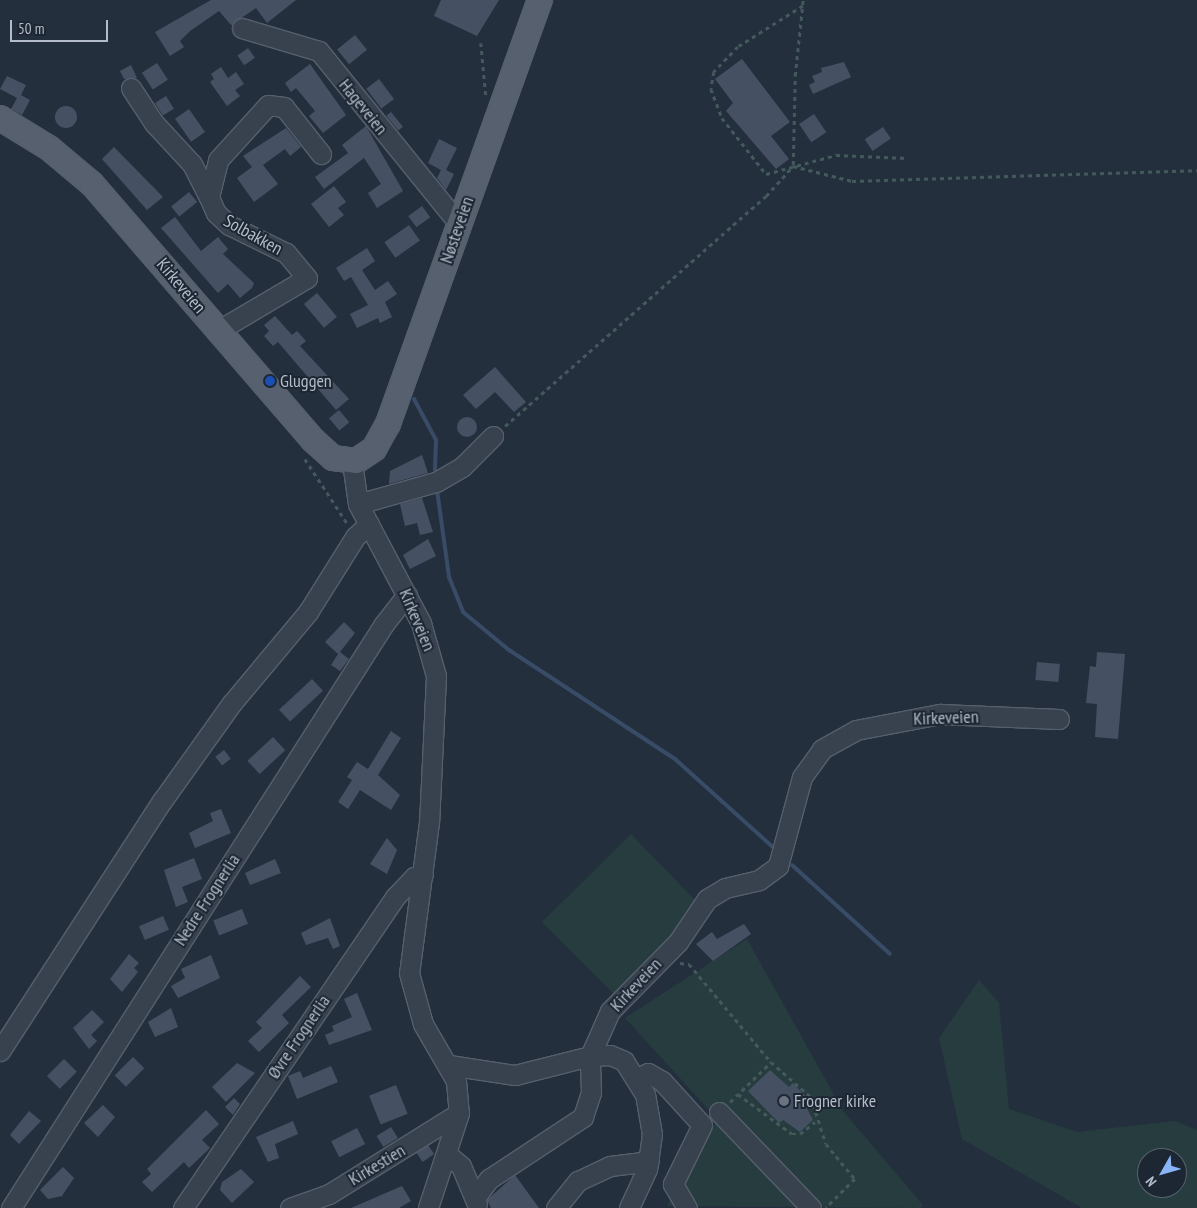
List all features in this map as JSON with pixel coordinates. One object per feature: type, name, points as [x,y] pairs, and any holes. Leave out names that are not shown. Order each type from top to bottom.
[{"type":"main road","name":"Nøsteveien","points":[[359,458],[388,424],[493,126],[540,0]]},
{"type":"main road","name":"Kirkeveien","points":[[0,118],[49,148],[92,184],[319,447],[333,458],[359,458]]},
{"type":"street","name":"Hageveien","points":[[242,28],[319,51],[459,224]]},
{"type":"street","points":[[131,88],[161,132],[192,164],[209,197]]},
{"type":"street","name":"Solbakken","points":[[219,330],[307,278],[286,252],[224,222],[209,197],[214,172],[225,149],[268,104],[284,107],[321,154]]},
{"type":"street","points":[[358,504],[436,482],[462,467],[493,436]]},
{"type":"street","name":"Kirkeveien","points":[[359,458],[358,504],[362,530],[406,595],[428,637],[436,676],[435,757],[422,875],[410,959],[411,989],[423,1024],[449,1065],[458,1091],[459,1113],[448,1155],[428,1208]]},
{"type":"street","points":[[0,1051],[131,845],[232,703],[308,612],[362,530]]},
{"type":"street","name":"Nedre Frognerlia","points":[[11,1208],[384,624],[406,595]]},
{"type":"street","name":"Kirkeveien","points":[[590,1056],[610,1011],[678,942],[707,899],[725,888],[759,880],[778,866],[802,777],[822,749],[839,737],[940,714],[1059,720]]},
{"type":"street","name":"Øvre Frognerlia","points":[[183,1208],[395,897],[414,877],[422,875]]},
{"type":"street","points":[[449,1065],[515,1075],[590,1056],[617,1057],[638,1078],[651,1121],[649,1161],[642,1188],[628,1208]]},
{"type":"street","points":[[477,1203],[489,1179],[583,1117],[591,1092],[590,1056]]},
{"type":"street","points":[[638,1078],[648,1074],[662,1081],[702,1125],[673,1184],[687,1208]]},
{"type":"street","points":[[719,1112],[811,1208]]},
{"type":"street","name":"Kirkestien","points":[[290,1208],[329,1194],[459,1113]]},
{"type":"street","points":[[448,1155],[461,1166],[477,1203]]},
{"type":"street","points":[[556,1208],[578,1181],[610,1166],[649,1161]]},
{"type":"path","points":[[493,436],[766,196],[793,166],[795,76],[803,0]]},
{"type":"path","points":[[803,6],[738,47],[714,72],[710,85],[722,118],[764,173],[772,175],[793,166],[836,155],[907,158]]},
{"type":"path","points":[[481,43],[485,117],[493,126]]},
{"type":"path","points":[[793,166],[852,181],[1197,170]]},
{"type":"path","points":[[300,452],[362,530]]},
{"type":"path","points":[[654,966],[668,969],[682,962],[689,964],[771,1062],[805,1088],[815,1122],[829,1149],[855,1179],[826,1208]]},
{"type":"path","points":[[719,1112],[771,1062]]},
{"type":"path","points":[[738,1094],[792,1134],[800,1134],[815,1122]]},
{"type":"green space","points":[[631,834],[695,900],[683,927],[616,996],[542,922]]},
{"type":"green space","points":[[747,939],[843,1111],[923,1205],[920,1208],[667,1206],[697,1145],[718,1120],[625,1018]]},
{"type":"green space","points":[[979,980],[999,1003],[1009,1109],[1077,1132],[1175,1121],[1197,1130],[1197,1208],[1082,1208],[962,1139],[939,1038]]},
{"type":"building","points":[[211,0],[296,0],[267,23],[256,8],[231,25],[219,11],[190,31],[180,41],[184,47],[170,56],[155,32]]},
{"type":"building","points":[[441,0],[499,0],[477,36],[434,16]]},
{"type":"building","points":[[355,35],[367,50],[349,64],[337,49]]},
{"type":"building","points":[[248,48],[255,58],[244,65],[237,55]]},
{"type":"building","points":[[742,59],[790,122],[771,136],[789,159],[776,169],[726,111],[733,103],[715,79]]},
{"type":"building","points":[[844,62],[851,77],[813,94],[809,85],[815,82],[812,76],[822,72],[821,68]]},
{"type":"building","points":[[157,63],[168,80],[153,90],[142,73]]},
{"type":"building","points":[[310,64],[346,115],[323,133],[309,116],[315,111],[296,88],[291,92],[285,83]]},
{"type":"building","points":[[131,65],[137,78],[124,79],[120,71]]},
{"type":"building","points":[[221,67],[228,78],[236,72],[244,84],[235,90],[240,96],[227,106],[210,82],[214,79],[211,74]]},
{"type":"building","points":[[7,76],[26,85],[21,95],[30,100],[22,115],[11,109],[17,98],[0,89]]},
{"type":"building","points":[[379,79],[394,99],[381,109],[366,89]]},
{"type":"building","points":[[166,96],[174,109],[163,116],[155,103]]},
{"type":"building","points":[[62,106],[70,106],[77,113],[77,121],[70,128],[62,128],[55,121],[55,113]]},
{"type":"building","points":[[189,109],[205,132],[191,142],[175,119]]},
{"type":"building","points":[[391,112],[403,127],[398,131],[386,116]]},
{"type":"building","points":[[814,114],[826,132],[811,142],[799,124]]},
{"type":"building","points":[[366,126],[403,191],[377,208],[368,193],[381,184],[364,158],[324,189],[315,177],[348,153],[342,145]]},
{"type":"building","points":[[883,127],[891,139],[873,151],[865,139]]},
{"type":"building","points":[[286,128],[301,147],[290,156],[285,149],[263,165],[278,184],[254,202],[237,178],[252,167],[243,156]]},
{"type":"building","points":[[439,139],[457,148],[446,170],[454,174],[446,190],[437,178],[441,170],[428,163]]},
{"type":"building","points":[[114,147],[163,197],[147,210],[102,159]]},
{"type":"building","points":[[334,186],[346,202],[338,208],[344,215],[329,227],[311,204]]},
{"type":"building","points":[[189,192],[197,202],[179,217],[171,206]]},
{"type":"building","points":[[422,206],[430,217],[416,227],[408,216]]},
{"type":"building","points":[[175,217],[201,251],[218,237],[228,249],[223,254],[254,283],[252,288],[240,298],[228,284],[218,293],[161,228]]},
{"type":"building","points":[[409,225],[420,241],[395,258],[384,242]]},
{"type":"building","points":[[367,248],[375,261],[362,270],[375,290],[388,281],[397,294],[385,302],[392,317],[380,323],[378,318],[357,328],[350,314],[368,305],[351,277],[344,281],[336,268]]},
{"type":"building","points":[[317,293],[337,317],[324,328],[304,304]]},
{"type":"building","points":[[275,316],[292,335],[297,331],[306,341],[300,346],[349,399],[336,410],[278,342],[273,346],[264,336],[269,331],[264,325]]},
{"type":"building","points":[[495,367],[526,402],[514,412],[495,392],[476,409],[463,395]]},
{"type":"building","points":[[339,410],[349,422],[339,431],[329,418]]},
{"type":"building","points":[[467,417],[474,420],[477,427],[474,434],[467,437],[460,434],[457,427],[460,420]]},
{"type":"building","points":[[422,455],[428,473],[389,484],[390,471]]},
{"type":"building","points":[[422,498],[433,532],[420,535],[417,523],[405,526],[400,504]]},
{"type":"building","points":[[428,539],[436,556],[410,569],[403,555]]},
{"type":"building","points":[[344,622],[355,633],[340,652],[349,659],[340,671],[331,665],[338,654],[325,642]]},
{"type":"building","points":[[1097,652],[1125,654],[1118,739],[1095,737],[1097,704],[1086,703],[1090,666],[1096,667]]},
{"type":"building","points":[[1037,662],[1060,664],[1058,682],[1035,680]]},
{"type":"building","points":[[312,679],[323,691],[290,721],[279,710]]},
{"type":"building","points":[[391,731],[401,738],[378,775],[400,795],[391,810],[360,790],[348,809],[338,802],[352,780],[347,777],[357,762],[368,769]]},
{"type":"building","points":[[273,737],[285,750],[260,774],[247,761]]},
{"type":"building","points":[[224,750],[231,759],[222,765],[215,757]]},
{"type":"building","points":[[221,809],[231,833],[195,848],[189,833],[213,821],[210,813]]},
{"type":"building","points":[[387,838],[397,850],[387,874],[370,864]]},
{"type":"building","points":[[194,858],[202,879],[182,887],[188,902],[176,907],[164,870]]},
{"type":"building","points":[[275,859],[281,873],[250,885],[245,873]]},
{"type":"building","points":[[242,909],[248,924],[219,935],[213,921]]},
{"type":"building","points":[[163,916],[169,930],[145,940],[139,926]]},
{"type":"building","points":[[330,918],[340,946],[333,949],[328,938],[306,945],[301,933]]},
{"type":"building","points":[[744,924],[751,934],[713,961],[696,944],[712,932],[717,939]]},
{"type":"building","points":[[129,954],[139,963],[134,968],[138,972],[122,992],[110,979]]},
{"type":"building","points":[[211,955],[220,978],[178,998],[171,986],[185,978],[181,969]]},
{"type":"building","points":[[300,976],[311,987],[282,1015],[289,1023],[259,1052],[248,1041],[262,1028],[256,1022]]},
{"type":"building","points":[[357,993],[372,1030],[329,1045],[325,1035],[334,1031],[332,1026],[352,1017],[344,999]]},
{"type":"building","points":[[171,1008],[178,1027],[155,1037],[148,1022]]},
{"type":"building","points":[[92,1010],[104,1022],[91,1035],[97,1041],[89,1049],[73,1028]]},
{"type":"building","points":[[133,1057],[144,1068],[126,1087],[115,1075]]},
{"type":"building","points":[[64,1059],[77,1072],[60,1089],[47,1076]]},
{"type":"building","points":[[237,1063],[255,1073],[226,1102],[212,1087]]},
{"type":"building","points":[[331,1066],[338,1082],[297,1099],[288,1076],[300,1071],[303,1078]]},
{"type":"building","name":"Frogner kirke","points":[[770,1070],[789,1087],[793,1083],[807,1098],[803,1101],[813,1120],[800,1132],[783,1120],[779,1123],[748,1091]]},
{"type":"building","points":[[396,1085],[408,1114],[381,1125],[369,1096]]},
{"type":"building","points":[[234,1098],[240,1104],[233,1115],[225,1107]]},
{"type":"building","points":[[103,1105],[115,1117],[98,1137],[84,1123]]},
{"type":"building","points":[[206,1110],[219,1124],[202,1140],[210,1148],[189,1168],[184,1162],[152,1192],[142,1182],[151,1174],[147,1169]]},
{"type":"building","points":[[29,1111],[41,1121],[19,1144],[10,1135]]},
{"type":"building","points":[[293,1121],[298,1134],[275,1144],[279,1158],[268,1162],[256,1137]]},
{"type":"building","points":[[391,1127],[398,1138],[383,1147],[377,1136]]},
{"type":"building","points":[[357,1128],[365,1144],[339,1157],[331,1141]]},
{"type":"building","points":[[428,1145],[434,1154],[423,1162],[416,1153]]},
{"type":"building","points":[[63,1167],[74,1178],[62,1196],[48,1199],[40,1190]]},
{"type":"building","points":[[241,1169],[254,1182],[232,1203],[220,1190],[222,1182]]},
{"type":"building","points":[[515,1175],[539,1208],[491,1208],[487,1200]]},
{"type":"building","points":[[402,1186],[411,1201],[399,1208],[351,1208]]},
{"type":"waterway","points":[[414,399],[436,440],[435,470]]},
{"type":"waterway","points":[[437,490],[449,577],[463,612],[509,650],[675,759],[774,848]]},
{"type":"waterway","points":[[792,865],[890,954]]},
{"type":"place","name":"Gluggen","points":[[270,381]]},
{"type":"place","name":"Frogner kirke","points":[[784,1101]]}]
